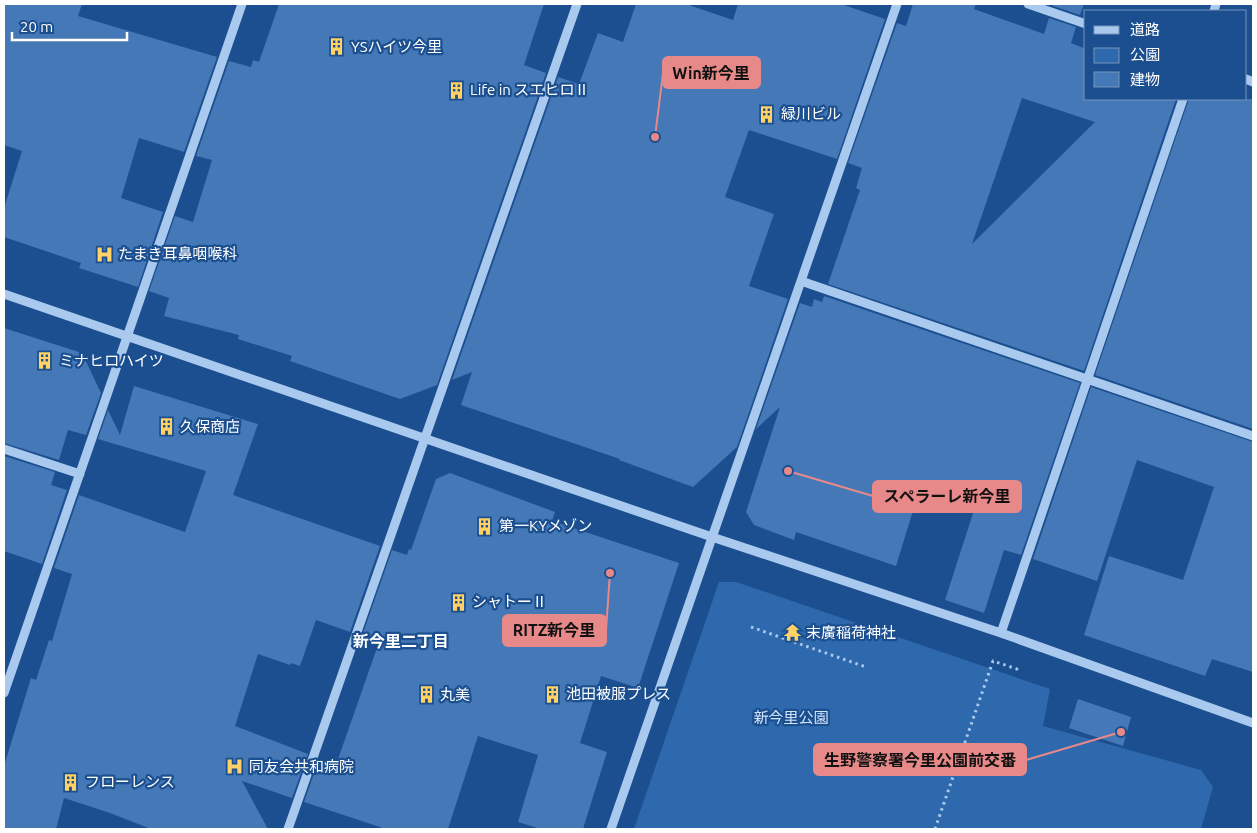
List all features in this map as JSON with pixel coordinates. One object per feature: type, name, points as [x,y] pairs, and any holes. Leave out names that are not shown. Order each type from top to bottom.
[{"type":"street","points":[[4,693],[242,4]]},
{"type":"street","points":[[288,829],[577,4]]},
{"type":"street","points":[[611,829],[896,4]]},
{"type":"street","points":[[1028,4],[1084,23]]},
{"type":"street","points":[[1001,633],[1183,100]]},
{"type":"street","points":[[801,280],[1253,436]]},
{"type":"street","points":[[4,294],[712,537],[1001,633],[1253,723]]},
{"type":"street","points":[[4,449],[80,474]]},
{"type":"path","points":[[751,628],[866,666]]},
{"type":"path","points":[[935,829],[993,661]]},
{"type":"green space","name":"新今里公園","points":[[719,582],[736,582],[1050,689],[1043,726],[1201,770],[1213,787],[1201,829],[634,829]]},
{"type":"building","points":[[4,4],[82,4],[78,16],[217,57],[184,152],[139,138],[121,198],[163,212],[138,287],[79,268],[81,263],[4,237],[4,208],[22,151],[4,145]]},
{"type":"building","points":[[279,4],[544,4],[524,65],[546,73],[437,385],[400,399],[290,361],[292,356],[238,339],[239,335],[164,316],[169,298],[149,291],[175,216],[193,222],[212,160],[196,156],[229,61],[251,67],[253,60],[259,62]]},
{"type":"building","points":[[636,4],[686,4],[733,20],[738,4],[841,4],[885,19],[837,159],[749,130],[725,197],[774,214],[749,286],[788,299],[737,447],[693,487],[620,459],[461,405],[472,372],[452,380],[558,77],[579,84],[598,33],[623,42]]},
{"type":"building","points":[[913,4],[976,4],[974,9],[1044,34],[1049,18],[1076,27],[1071,43],[1084,48],[1084,100],[1176,100],[1084,371],[828,284],[860,190],[856,188],[862,168],[848,163],[897,23],[906,26]],"holes":[[[1022,98],[1095,122],[972,244]]]},
{"type":"building","points":[[1053,4],[1084,4],[1080,15],[1053,6]]},
{"type":"building","points":[[1253,99],[1253,429],[1095,375],[1189,100]]},
{"type":"building","points":[[824,296],[1080,383],[1021,555],[1004,550],[984,613],[945,600],[976,504],[921,485],[896,566],[796,532],[794,540],[754,525],[746,512],[780,407],[756,429],[800,303],[812,307],[814,299],[822,302]]},
{"type":"building","points":[[4,328],[82,353],[101,393],[86,435],[68,430],[59,460],[4,443]]},
{"type":"building","points":[[134,386],[258,424],[233,495],[380,546],[350,632],[316,620],[300,666],[291,663],[290,665],[258,654],[235,726],[308,754],[292,798],[242,781],[268,829],[151,829],[64,798],[56,829],[4,829],[4,766],[31,678],[36,680],[49,640],[52,641],[72,574],[54,568],[79,495],[185,532],[206,471],[98,439],[108,410],[120,435]]},
{"type":"building","points":[[1091,387],[1253,442],[1253,672],[1212,659],[1205,676],[1084,635],[1109,556],[1183,580],[1214,487],[1137,460],[1097,581],[1033,559]]},
{"type":"building","points":[[4,456],[55,472],[51,485],[67,490],[42,564],[4,551]]},
{"type":"building","points":[[450,473],[555,512],[552,521],[679,563],[638,688],[601,676],[580,743],[607,752],[583,829],[541,829],[518,822],[538,755],[478,736],[448,829],[386,829],[304,802],[319,759],[336,765],[379,642],[362,636],[392,550],[407,555],[409,549],[411,550],[436,479]]},
{"type":"building","points":[[1078,699],[1131,717],[1123,746],[1069,728]]},
{"type":"place","name":"YSハイツ今里","points":[[337,47]]},
{"type":"place","name":"Life in スエヒロⅡ","points":[[456,90]]},
{"type":"place","name":"緑川ビル","points":[[767,114]]},
{"type":"place","name":"Win新今里","points":[[655,137]]},
{"type":"place","name":"たまき耳鼻咽喉科","points":[[104,254]]},
{"type":"place","name":"ミナヒロハイツ","points":[[45,361]]},
{"type":"place","name":"久保商店","points":[[166,427]]},
{"type":"place","name":"スペラーレ新今里","points":[[788,471]]},
{"type":"place","name":"第一KYメゾン","points":[[485,526]]},
{"type":"place","name":"RITZ新今里","points":[[610,573]]},
{"type":"place","name":"シャトーⅡ","points":[[458,602]]},
{"type":"place","name":"末廣稲荷神社","points":[[792,633]]},
{"type":"place","name":"池田被服プレス","points":[[552,694]]},
{"type":"place","name":"丸美","points":[[426,695]]},
{"type":"place","name":"生野警察署今里公園前交番","points":[[1121,732]]},
{"type":"place","name":"同友会共和病院","points":[[235,767]]},
{"type":"place","name":"フローレンス","points":[[71,782]]},
{"type":"district","name":"新今里二丁目","points":[[401,641]]}]
